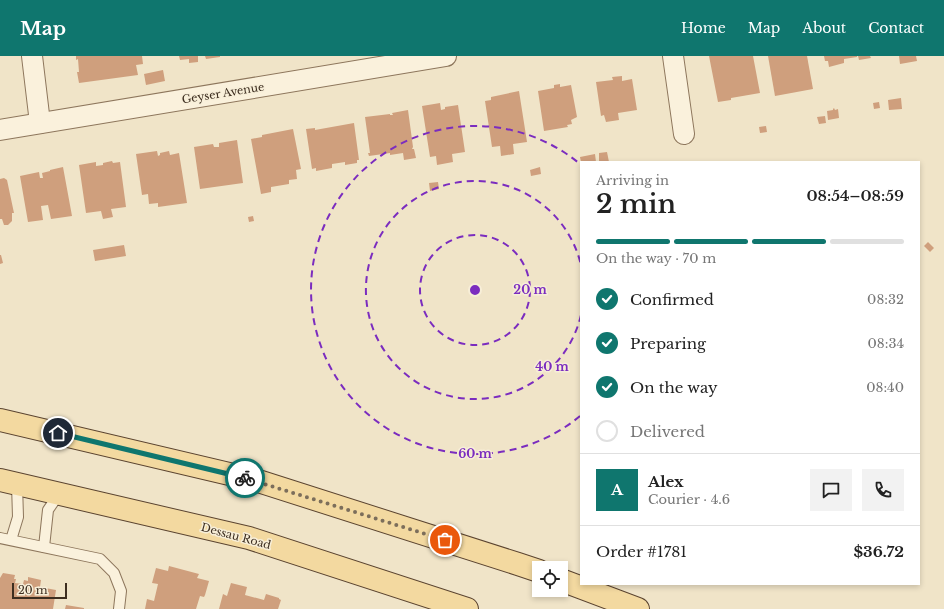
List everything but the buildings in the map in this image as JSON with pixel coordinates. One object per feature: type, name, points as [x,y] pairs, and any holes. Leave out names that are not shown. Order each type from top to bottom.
[{"type":"main road","points":[[0,420],[255,480],[532,569]]},
{"type":"main road","name":"Dessau Road","points":[[8,482],[250,538],[454,607]]},
{"type":"main road","points":[[568,583],[638,609]]},
{"type":"street","points":[[32,56],[40,123]]},
{"type":"street","name":"Geyser Avenue","points":[[0,130],[446,56]]},
{"type":"street","points":[[673,56],[684,134]]},
{"type":"lane","points":[[8,482],[18,517],[12,540]]},
{"type":"lane","points":[[44,547],[48,510],[59,494]]},
{"type":"lane","points":[[0,538],[100,559],[114,573],[121,591],[119,609]]},
{"type":"way so far","points":[[245,478],[445,540]]},
{"type":"route","points":[[58,433],[245,478]]}]
